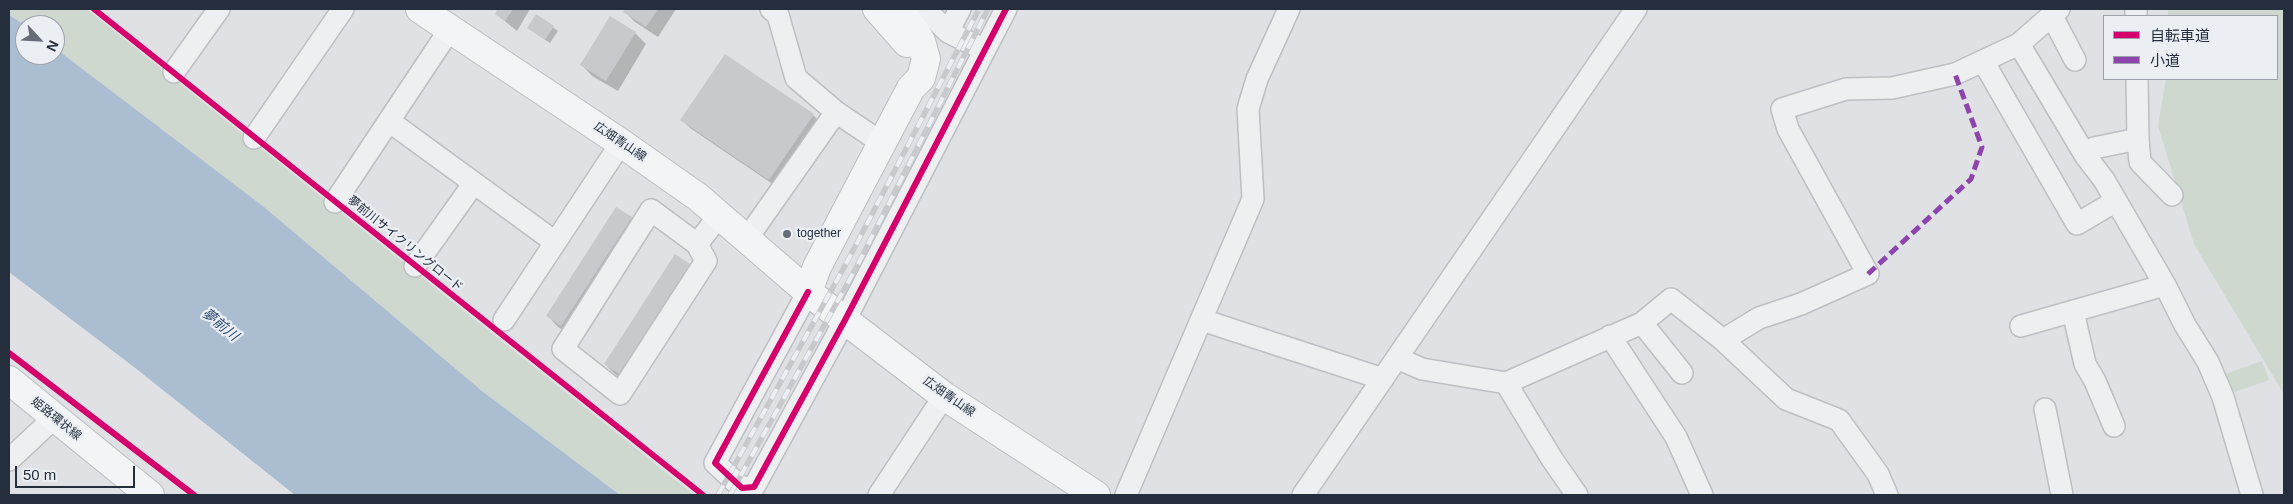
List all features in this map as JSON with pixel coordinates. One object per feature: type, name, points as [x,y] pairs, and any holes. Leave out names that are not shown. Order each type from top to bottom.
[{"type":"main road","name":"広畑青山線","points":[[420,9],[621,143],[698,197],[808,292],[944,396],[1096,495]]},
{"type":"main road","points":[[877,9],[910,46],[913,63],[911,88]]},
{"type":"main road","points":[[808,292],[817,267],[911,88],[921,78],[926,59],[921,41],[900,9]]},
{"type":"main road","name":"姫路環状線","points":[[9,380],[150,495]]},
{"type":"street","points":[[174,72],[219,9]]},
{"type":"street","points":[[254,138],[343,9]]},
{"type":"street","points":[[771,9],[778,15],[796,78],[836,112],[882,143]]},
{"type":"street","points":[[925,9],[948,32],[984,50]]},
{"type":"street","points":[[948,32],[960,9]]},
{"type":"street","points":[[808,292],[715,464],[742,488],[754,487],[845,320],[1006,9]]},
{"type":"street","points":[[1126,495],[1253,199],[1248,109],[1258,79],[1289,9]]},
{"type":"street","points":[[1303,495],[1636,9]]},
{"type":"street","points":[[1723,340],[1759,318],[1800,304],[1868,274],[1788,129],[1782,109],[1846,89],[1892,88],[1955,74],[2019,44],[2056,13],[2074,60]]},
{"type":"street","points":[[335,202],[450,29]]},
{"type":"street","points":[[2019,44],[2085,155],[2104,180],[2212,370],[2223,397],[2252,495]]},
{"type":"street","points":[[1983,61],[2077,224],[2116,201]]},
{"type":"street","points":[[2137,80],[2140,162],[2172,196]]},
{"type":"street","points":[[746,240],[836,112]]},
{"type":"street","points":[[389,121],[555,242]]},
{"type":"street","points":[[2085,155],[2094,148],[2138,139]]},
{"type":"street","points":[[504,320],[621,143]]},
{"type":"street","points":[[415,266],[474,183]]},
{"type":"street","points":[[651,210],[698,244],[706,261],[620,394],[563,349],[651,210]]},
{"type":"street","points":[[698,244],[719,216]]},
{"type":"street","points":[[2021,326],[2165,285]]},
{"type":"street","points":[[1397,358],[1422,369],[1506,383],[1642,323],[1670,299],[1723,340],[1786,398],[1839,420],[1878,474],[1888,495]]},
{"type":"street","points":[[2073,311],[2085,364],[2095,381],[2114,426]]},
{"type":"street","points":[[1202,320],[1383,379]]},
{"type":"street","points":[[1642,323],[1682,373]]},
{"type":"street","points":[[1610,336],[1676,437],[1702,495]]},
{"type":"street","points":[[1506,383],[1552,459],[1577,495]]},
{"type":"street","points":[[879,495],[944,396]]},
{"type":"street","points":[[2045,409],[2062,495]]},
{"type":"street","points":[[9,460],[54,418]]},
{"type":"shaded area","points":[[9,9],[85,9],[89,11],[694,495],[620,495],[482,391],[264,207],[65,56],[65,15],[15,15],[15,19],[9,15]]},
{"type":"shaded area","points":[[2168,9],[2284,9],[2284,394],[2194,244],[2158,126],[2166,80],[2278,80],[2278,15],[2168,15]]},
{"type":"shaded area","points":[[2262,361],[2269,380],[2229,394],[2222,375]]},
{"type":"water","name":"夢前川","points":[[9,15],[15,19],[15,65],[65,65],[65,56],[264,207],[482,391],[620,495],[295,495],[134,367],[9,272]]},
{"type":"building","points":[[498,9],[513,9],[505,21],[495,14]]},
{"type":"building","points":[[625,9],[658,9],[646,27],[623,12]]},
{"type":"building","points":[[536,14],[554,26],[545,40],[527,28]]},
{"type":"building","points":[[610,16],[636,32],[606,81],[580,65]]},
{"type":"building","points":[[725,54],[814,114],[769,180],[680,120]]},
{"type":"building","points":[[616,207],[632,217],[561,326],[546,316]]},
{"type":"building","points":[[675,254],[690,264],[619,374],[604,364]]},
{"type":"railway","points":[[718,495],[847,262],[979,9]]},
{"type":"railway","points":[[730,495],[856,268],[988,9]]},
{"type":"marked path","points":[[1868,274],[1971,179],[1982,147],[1955,74]]},
{"type":"cycle path","name":"夢前川サイクリングロード","points":[[94,9],[703,495]]},
{"type":"cycle path","points":[[808,292],[715,463],[742,488],[754,487],[845,320],[1006,9]]},
{"type":"cycle path","points":[[9,353],[194,495]]},
{"type":"place","name":"together","points":[[787,234]]}]
